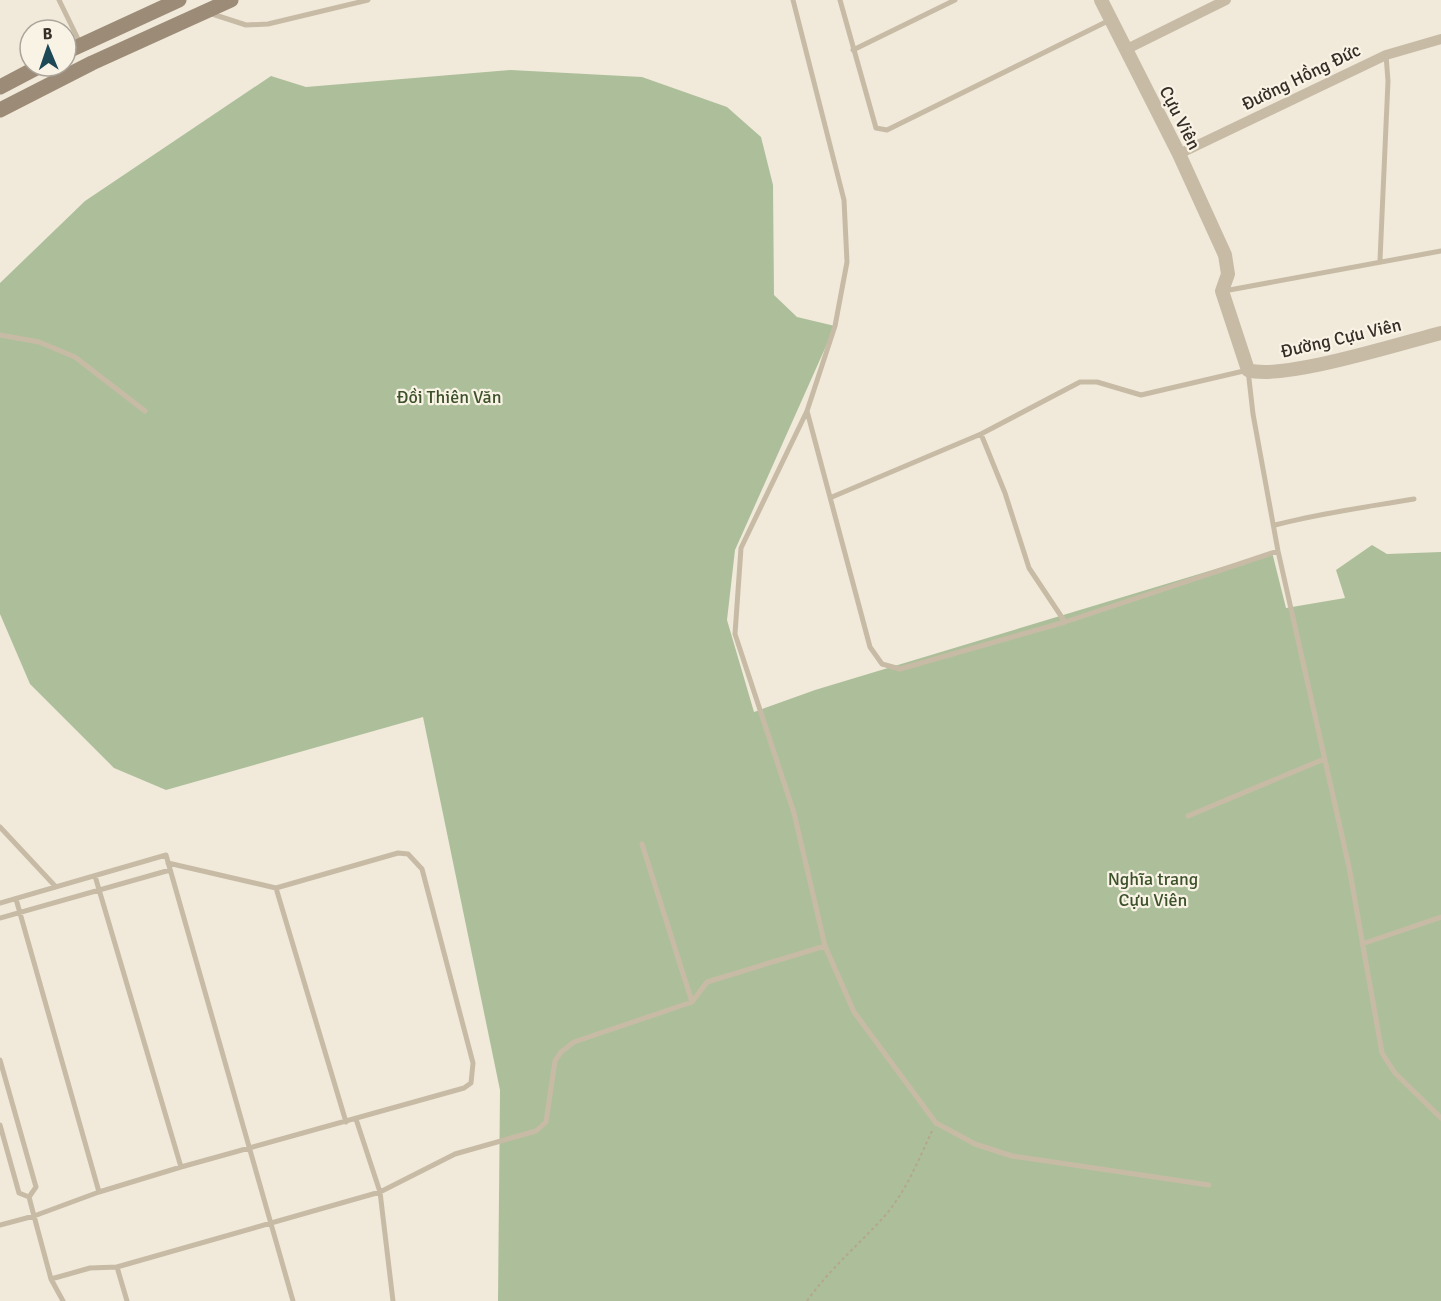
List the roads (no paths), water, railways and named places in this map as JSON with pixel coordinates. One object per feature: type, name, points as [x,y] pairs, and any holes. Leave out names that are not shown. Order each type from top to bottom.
[{"type":"main road","points":[[80,45],[179,0]]},
{"type":"main road","points":[[0,110],[204,9],[231,0]]},
{"type":"main road","points":[[0,87],[18,78]]},
{"type":"street","name":"Cựu Viên","points":[[1101,0],[1179,154],[1225,255],[1228,274],[1222,291]]},
{"type":"street","points":[[1125,50],[1224,0]]},
{"type":"street","name":"Đường Hồng Đức","points":[[1179,154],[1386,55],[1441,39]]},
{"type":"street","points":[[1222,291],[1248,370]]},
{"type":"street","name":"Đường Cựu Viên","points":[[1248,370],[1261,374],[1307,367],[1441,333]]},
{"type":"lane","points":[[59,0],[80,45]]},
{"type":"lane","points":[[204,9],[246,25],[268,24],[368,0]]},
{"type":"lane","points":[[793,0],[844,200],[847,262],[837,316],[807,411],[741,548],[735,634],[807,856],[825,946],[854,1012],[936,1123],[975,1144],[1012,1156],[1209,1185]]},
{"type":"lane","points":[[840,0],[876,128],[887,130],[1110,20]]},
{"type":"lane","points":[[853,50],[955,0]]},
{"type":"lane","points":[[1380,260],[1388,81],[1386,55]]},
{"type":"lane","points":[[1222,291],[1380,260],[1441,251]]},
{"type":"lane","points":[[0,335],[39,342],[75,357],[145,411]]},
{"type":"lane","points":[[832,498],[981,434],[1080,382],[1097,382],[1141,395],[1248,370],[1253,414],[1278,551],[1349,867],[1382,1053],[1395,1073],[1441,1118]]},
{"type":"lane","points":[[807,411],[870,647],[882,664],[900,669],[1065,622],[1278,551]]},
{"type":"lane","points":[[981,434],[1005,493],[1029,568],[1065,622]]},
{"type":"lane","points":[[1275,525],[1327,512],[1342,512],[1414,499]]},
{"type":"lane","points":[[1188,816],[1324,759]]},
{"type":"lane","points":[[0,827],[56,887]]},
{"type":"lane","points":[[642,844],[692,1002]]},
{"type":"lane","points":[[0,1225],[34,1216],[99,1192],[180,1167],[464,1088],[471,1083],[473,1063],[422,869],[408,854],[398,853],[276,888],[168,862]]},
{"type":"lane","points":[[0,903],[166,855],[293,1301]]},
{"type":"lane","points":[[0,918],[170,870]]},
{"type":"lane","points":[[95,876],[180,1167]]},
{"type":"lane","points":[[276,888],[346,1122]]},
{"type":"lane","points":[[16,899],[99,1192]]},
{"type":"lane","points":[[1362,944],[1441,916]]},
{"type":"lane","points":[[51,1280],[90,1268],[117,1267],[380,1192],[455,1154],[536,1131],[546,1122],[555,1061],[561,1052],[574,1042],[692,1002],[707,982],[825,946]]},
{"type":"lane","points":[[0,1060],[36,1187],[30,1197],[34,1216],[51,1280],[63,1301]]},
{"type":"lane","points":[[356,1119],[380,1192],[393,1301]]},
{"type":"lane","points":[[0,1125],[19,1193],[30,1197]]},
{"type":"lane","points":[[117,1267],[127,1301]]},
{"type":"park label","name":"Đồi Thiên Văn","points":[[449,397]]},
{"type":"park label","name":"Nghĩa trang Cựu Viên","points":[[1153,889]]}]
